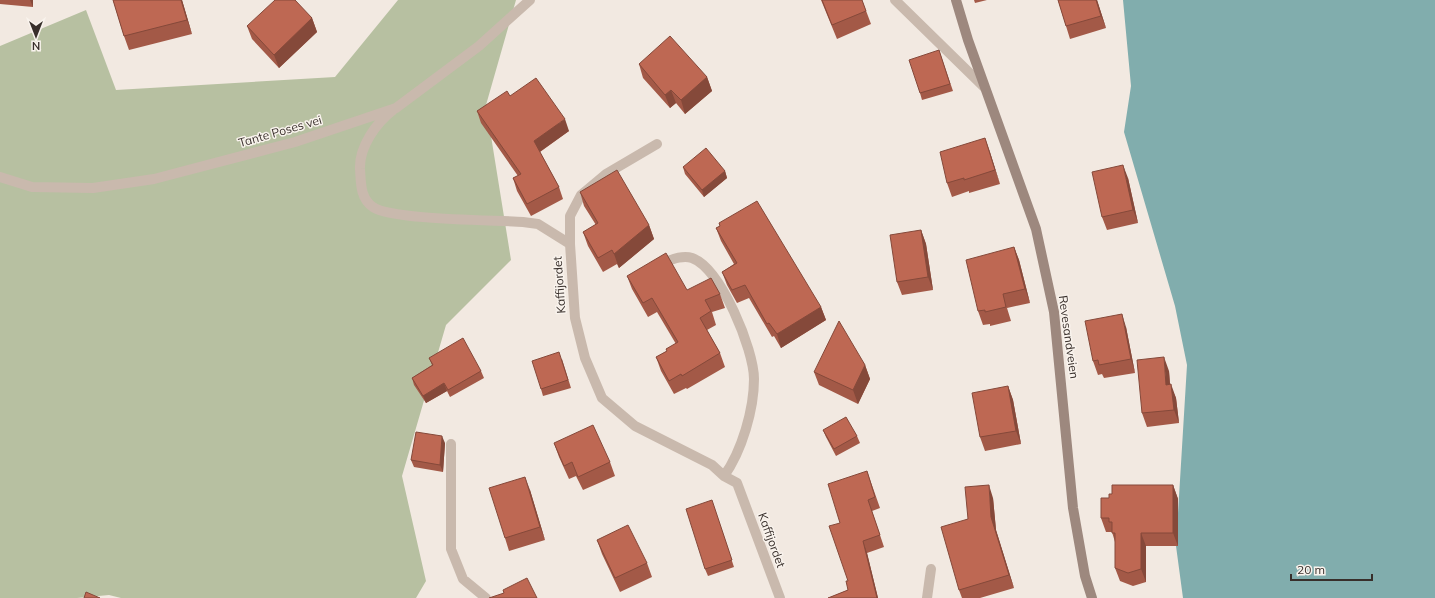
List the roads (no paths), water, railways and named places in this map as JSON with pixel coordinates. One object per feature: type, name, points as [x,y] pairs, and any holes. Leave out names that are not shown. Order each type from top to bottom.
[{"type":"main road","name":"Revesandveien","points":[[956,0],[984,87],[1036,229],[1055,320],[1073,508],[1085,576],[1092,598]]},
{"type":"street","name":"Tante Poses vei","points":[[0,177],[32,187],[94,188],[154,179],[295,142],[396,108],[479,46],[530,0]]},
{"type":"street","name":"Revesandveien","points":[[895,0],[984,87]]},
{"type":"street","name":"Kaffijordet","points":[[396,108],[372,132],[360,160],[361,191],[373,208],[403,216],[538,224],[570,244],[575,318],[586,358],[602,398],[635,426],[712,465],[724,476],[738,483],[780,598]]},
{"type":"street","points":[[570,244],[570,216],[580,196],[606,174],[657,144]]},
{"type":"street","points":[[648,268],[681,257],[692,258],[703,265],[717,281],[738,320],[752,362],[754,379],[745,432],[734,463],[724,476]]},
{"type":"street","points":[[451,444],[451,549],[463,579],[486,598]]},
{"type":"street","points":[[927,598],[931,569]]},
{"type":"water","points":[[1123,0],[1435,0],[1435,598],[1183,598],[1176,546],[1187,365],[1175,306],[1124,132],[1131,86]]}]
